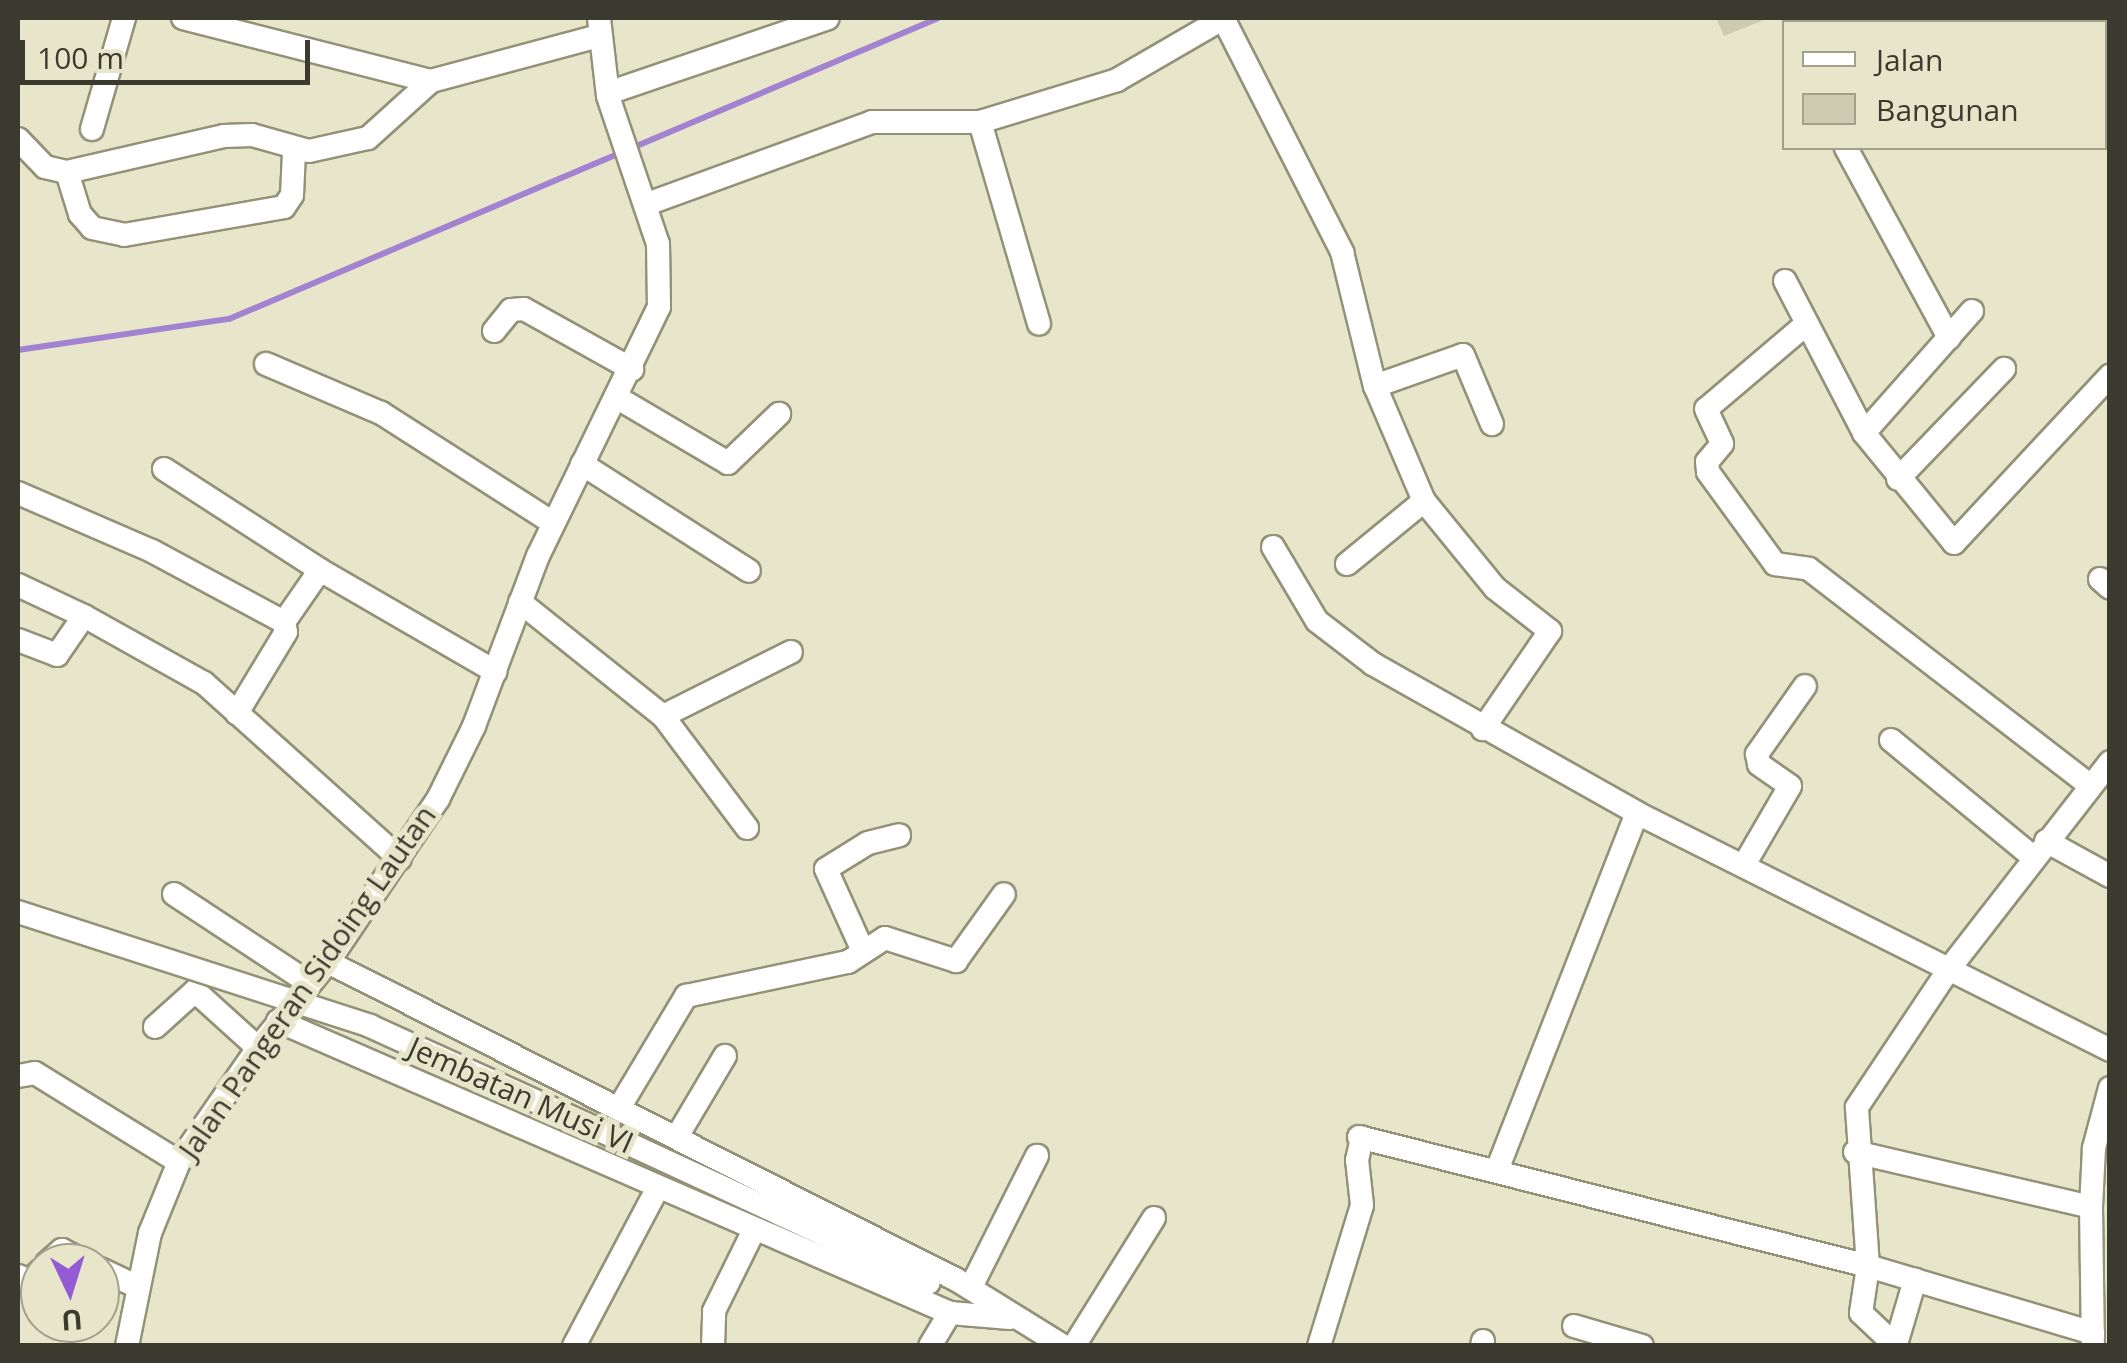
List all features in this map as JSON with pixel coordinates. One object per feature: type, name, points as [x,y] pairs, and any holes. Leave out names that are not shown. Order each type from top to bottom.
[{"type":"street","points":[[92,129],[124,18]]},
{"type":"street","points":[[183,18],[431,81]]},
{"type":"street","points":[[18,139],[45,167],[67,172],[224,136],[252,135],[294,152],[368,138],[431,81],[599,27],[608,95],[828,18]]},
{"type":"street","points":[[644,194],[872,122],[980,122],[1054,103],[1142,69],[1223,18],[1342,252],[1375,386],[1424,502],[1495,588],[1550,631],[1483,729]]},
{"type":"street","name":"Jalan Pangeran Sidoing Lautan","points":[[131,1345],[150,1233],[179,1162],[258,1048],[328,962],[400,859],[455,767],[553,523],[632,369],[662,292],[644,194],[608,95]]},
{"type":"street","points":[[980,122],[1039,324]]},
{"type":"street","points":[[1856,151],[1949,338]]},
{"type":"street","points":[[67,172],[70,195],[87,222],[124,235],[284,206],[292,195],[294,152]]},
{"type":"street","points":[[1785,281],[1804,326],[1864,433],[1898,480],[1956,542],[2110,376]]},
{"type":"street","points":[[494,331],[512,310],[524,309],[632,369]]},
{"type":"street","points":[[1864,433],[1972,312]]},
{"type":"street","points":[[1804,326],[1708,407],[1722,442],[1707,462],[1708,472],[1775,564],[1810,569],[2089,785]]},
{"type":"street","points":[[1375,386],[1463,356],[1492,424]]},
{"type":"street","points":[[266,364],[381,412],[553,523]]},
{"type":"street","points":[[1898,480],[2004,369]]},
{"type":"street","points":[[614,400],[728,463],[779,414]]},
{"type":"street","points":[[582,464],[749,571]]},
{"type":"street","points":[[164,469],[320,570],[496,672]]},
{"type":"street","points":[[18,493],[152,550],[284,622]]},
{"type":"street","points":[[1347,564],[1424,502]]},
{"type":"street","points":[[1274,548],[1317,621],[1373,664],[1637,813],[2110,1050]]},
{"type":"street","points":[[236,713],[286,632],[284,622],[320,570]]},
{"type":"street","points":[[18,585],[84,616],[204,683],[400,859]]},
{"type":"street","points":[[520,602],[663,716],[747,828]]},
{"type":"street","points":[[18,640],[55,656],[84,616]]},
{"type":"street","points":[[663,716],[790,652]]},
{"type":"street","points":[[1744,864],[1790,786],[1759,764],[1757,754],[1805,686]]},
{"type":"street","points":[[1891,740],[2040,849],[2110,876]]},
{"type":"street","points":[[1915,1280],[1897,1344],[1861,1316],[1868,1266],[1855,1152],[1862,1095],[1949,969],[2110,762]]},
{"type":"street","points":[[1497,1170],[1637,813]]},
{"type":"street","points":[[863,951],[826,869],[868,843],[899,836]]},
{"type":"street","points":[[174,894],[309,983]]},
{"type":"street","points":[[620,1108],[681,1000],[848,962],[877,939],[900,938],[956,961],[1004,894]]},
{"type":"street","name":"Jembatan Musi VI","points":[[18,912],[370,1026],[1010,1318]]},
{"type":"street","points":[[328,962],[971,1287],[1010,1318],[1063,1346]]},
{"type":"street","points":[[155,1027],[186,993],[196,991],[258,1048]]},
{"type":"street","points":[[278,1021],[656,1190],[950,1313],[1010,1318]]},
{"type":"street","points":[[678,1136],[725,1056]]},
{"type":"street","points":[[18,1076],[35,1073],[179,1162]]},
{"type":"street","points":[[1319,1346],[1362,1204],[1357,1160],[1360,1138],[1868,1266],[2093,1339],[2090,1208],[2110,1088]]},
{"type":"street","points":[[1855,1152],[2090,1208]]},
{"type":"street","points":[[971,1287],[1037,1156]]},
{"type":"street","points":[[574,1346],[656,1190]]},
{"type":"street","points":[[1074,1346],[1154,1218]]},
{"type":"street","points":[[713,1346],[714,1312],[754,1232]]},
{"type":"street","points":[[120,1278],[138,1287]]},
{"type":"street","points":[[930,1346],[950,1313]]},
{"type":"street","points":[[1574,1326],[1642,1346]]},
{"type":"building","points":[[1716,18],[1769,18],[1724,36]]},
{"type":"waterway","points":[[18,350],[229,319],[938,18]]}]
